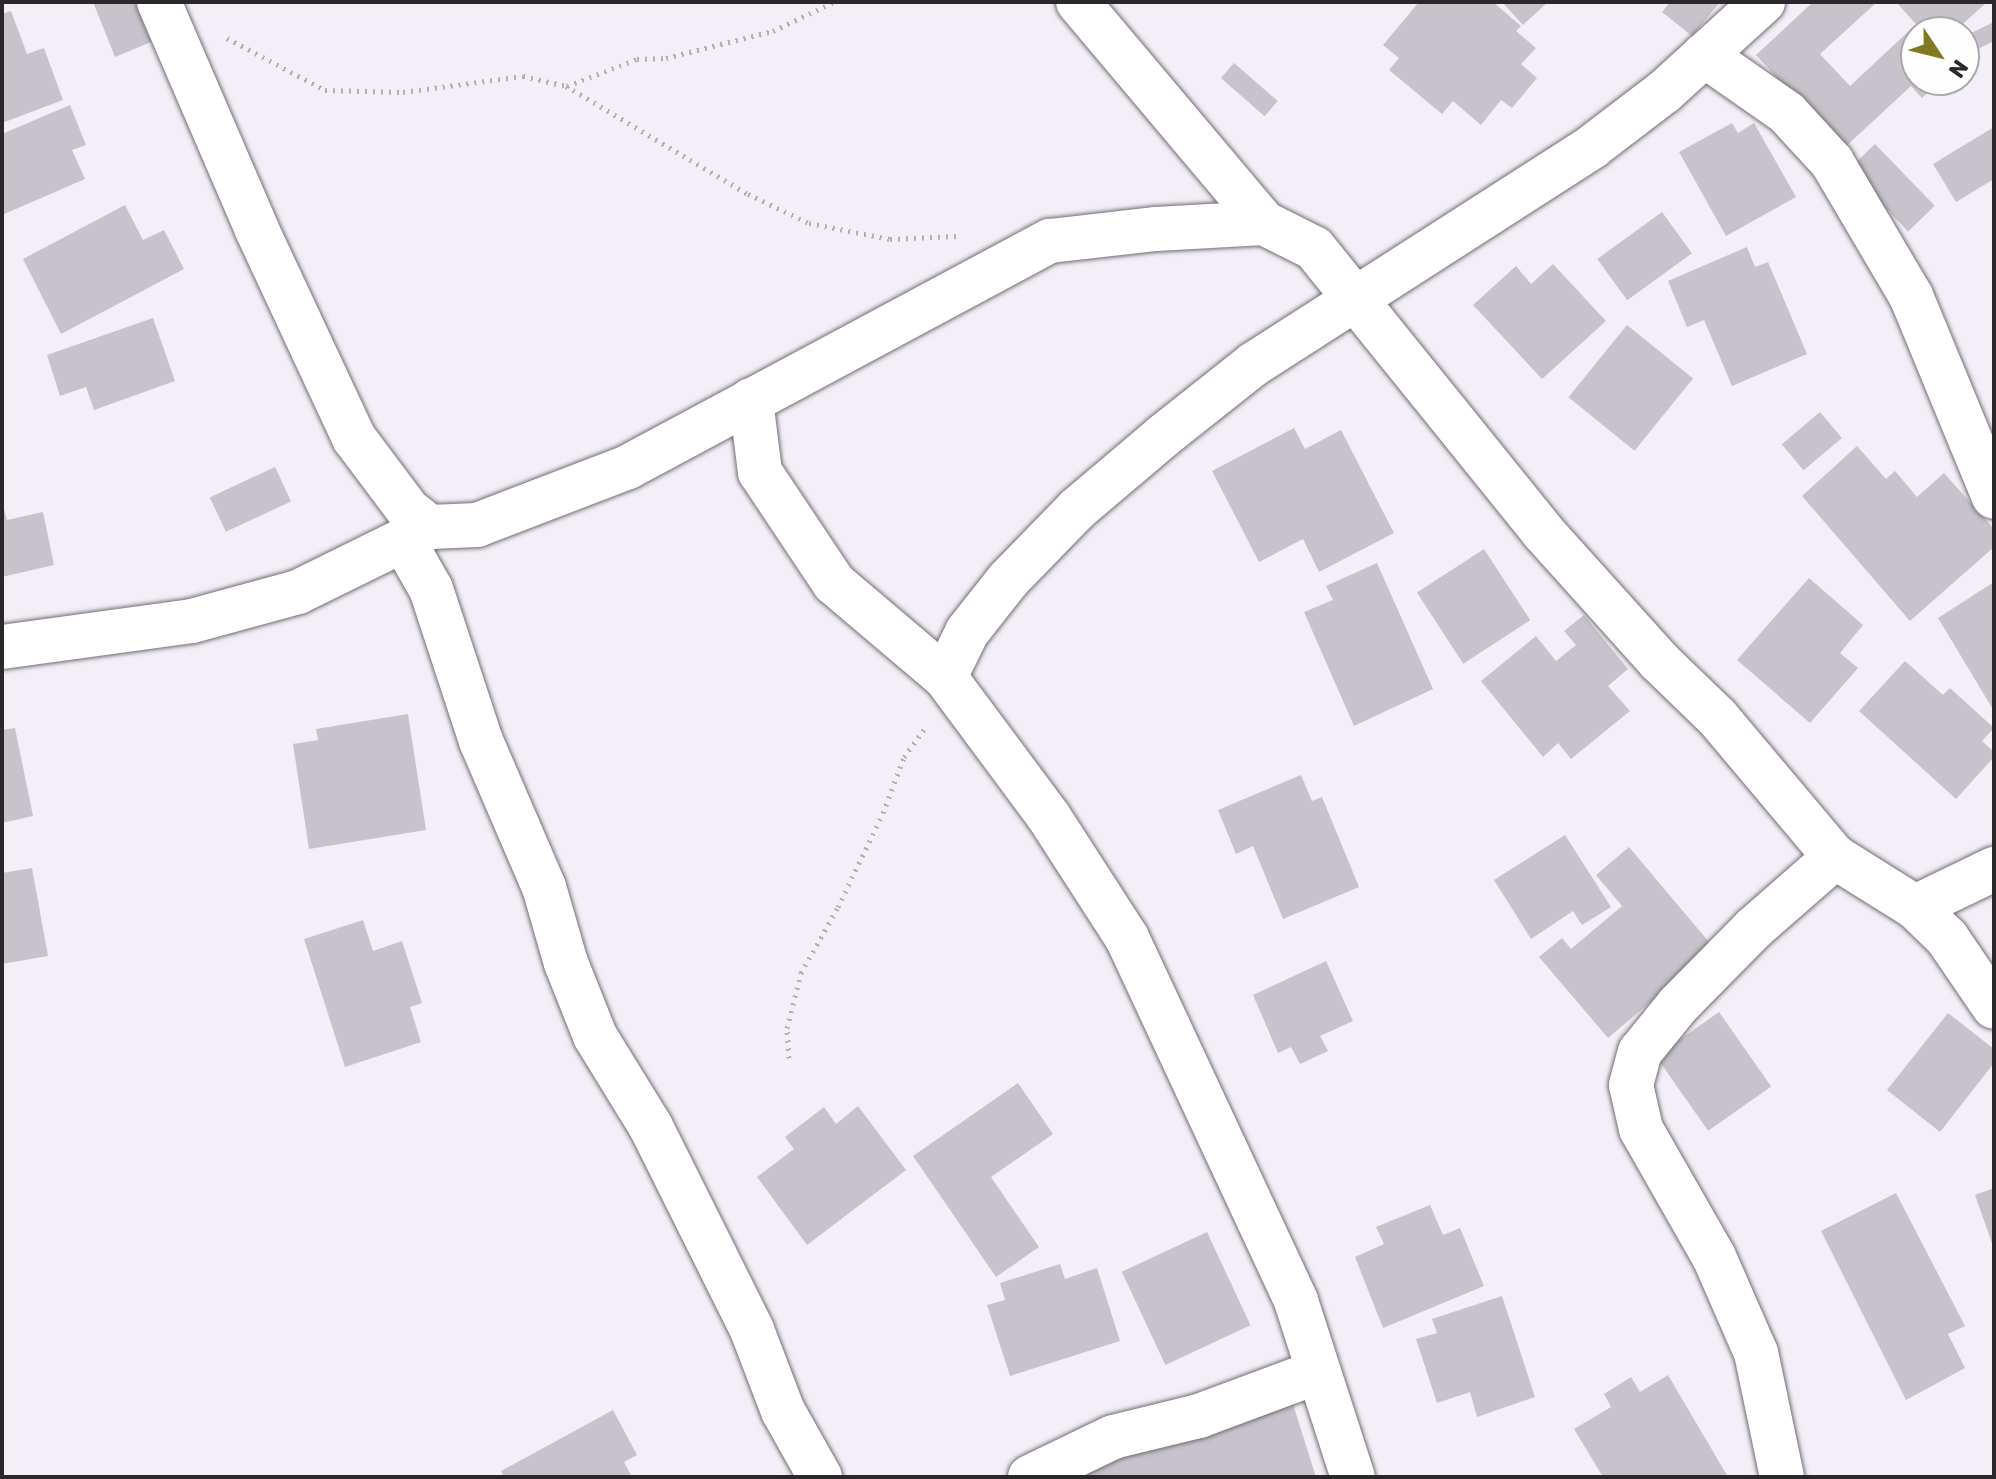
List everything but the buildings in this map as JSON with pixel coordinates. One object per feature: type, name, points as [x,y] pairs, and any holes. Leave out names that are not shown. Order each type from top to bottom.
[{"type":"street","points":[[159,2],[257,230],[354,438],[408,510],[481,741],[544,887],[566,963],[595,1036],[651,1127],[752,1330],[783,1411],[820,1477]]},
{"type":"street","points":[[1078,2],[1264,223],[1314,248],[1543,532],[1659,661],[1717,717],[1835,857],[1915,907],[1947,938],[1994,1007]]},
{"type":"street","points":[[949,683],[967,632],[1000,590],[1077,509],[1254,364],[1593,146],[1763,2]]},
{"type":"street","points":[[1704,55],[1787,113],[1832,162],[1911,296],[1994,497]]},
{"type":"street","points":[[2,647],[192,621],[298,592],[417,533],[477,525],[547,499],[628,467],[1050,241],[1156,229],[1264,223]]},
{"type":"street","points":[[751,400],[760,472],[834,583],[949,683],[1049,817],[1127,938],[1296,1301],[1353,1477]]},
{"type":"street","points":[[1782,1477],[1756,1353],[1714,1257],[1641,1129],[1631,1085],[1640,1052],[1678,1005],[1754,928],[1835,857]]},
{"type":"street","points":[[1915,907],[1994,869]]},
{"type":"street","points":[[1030,1477],[1113,1437],[1199,1416],[1317,1372]]},
{"type":"path","points":[[566,86],[637,59],[666,58],[773,31],[834,2]]},
{"type":"path","points":[[221,35],[325,90],[403,92],[523,76],[566,86],[748,194],[809,223],[890,239],[968,235]]},
{"type":"path","points":[[789,1058],[787,1028],[801,973],[851,880],[904,757],[949,683]]}]
